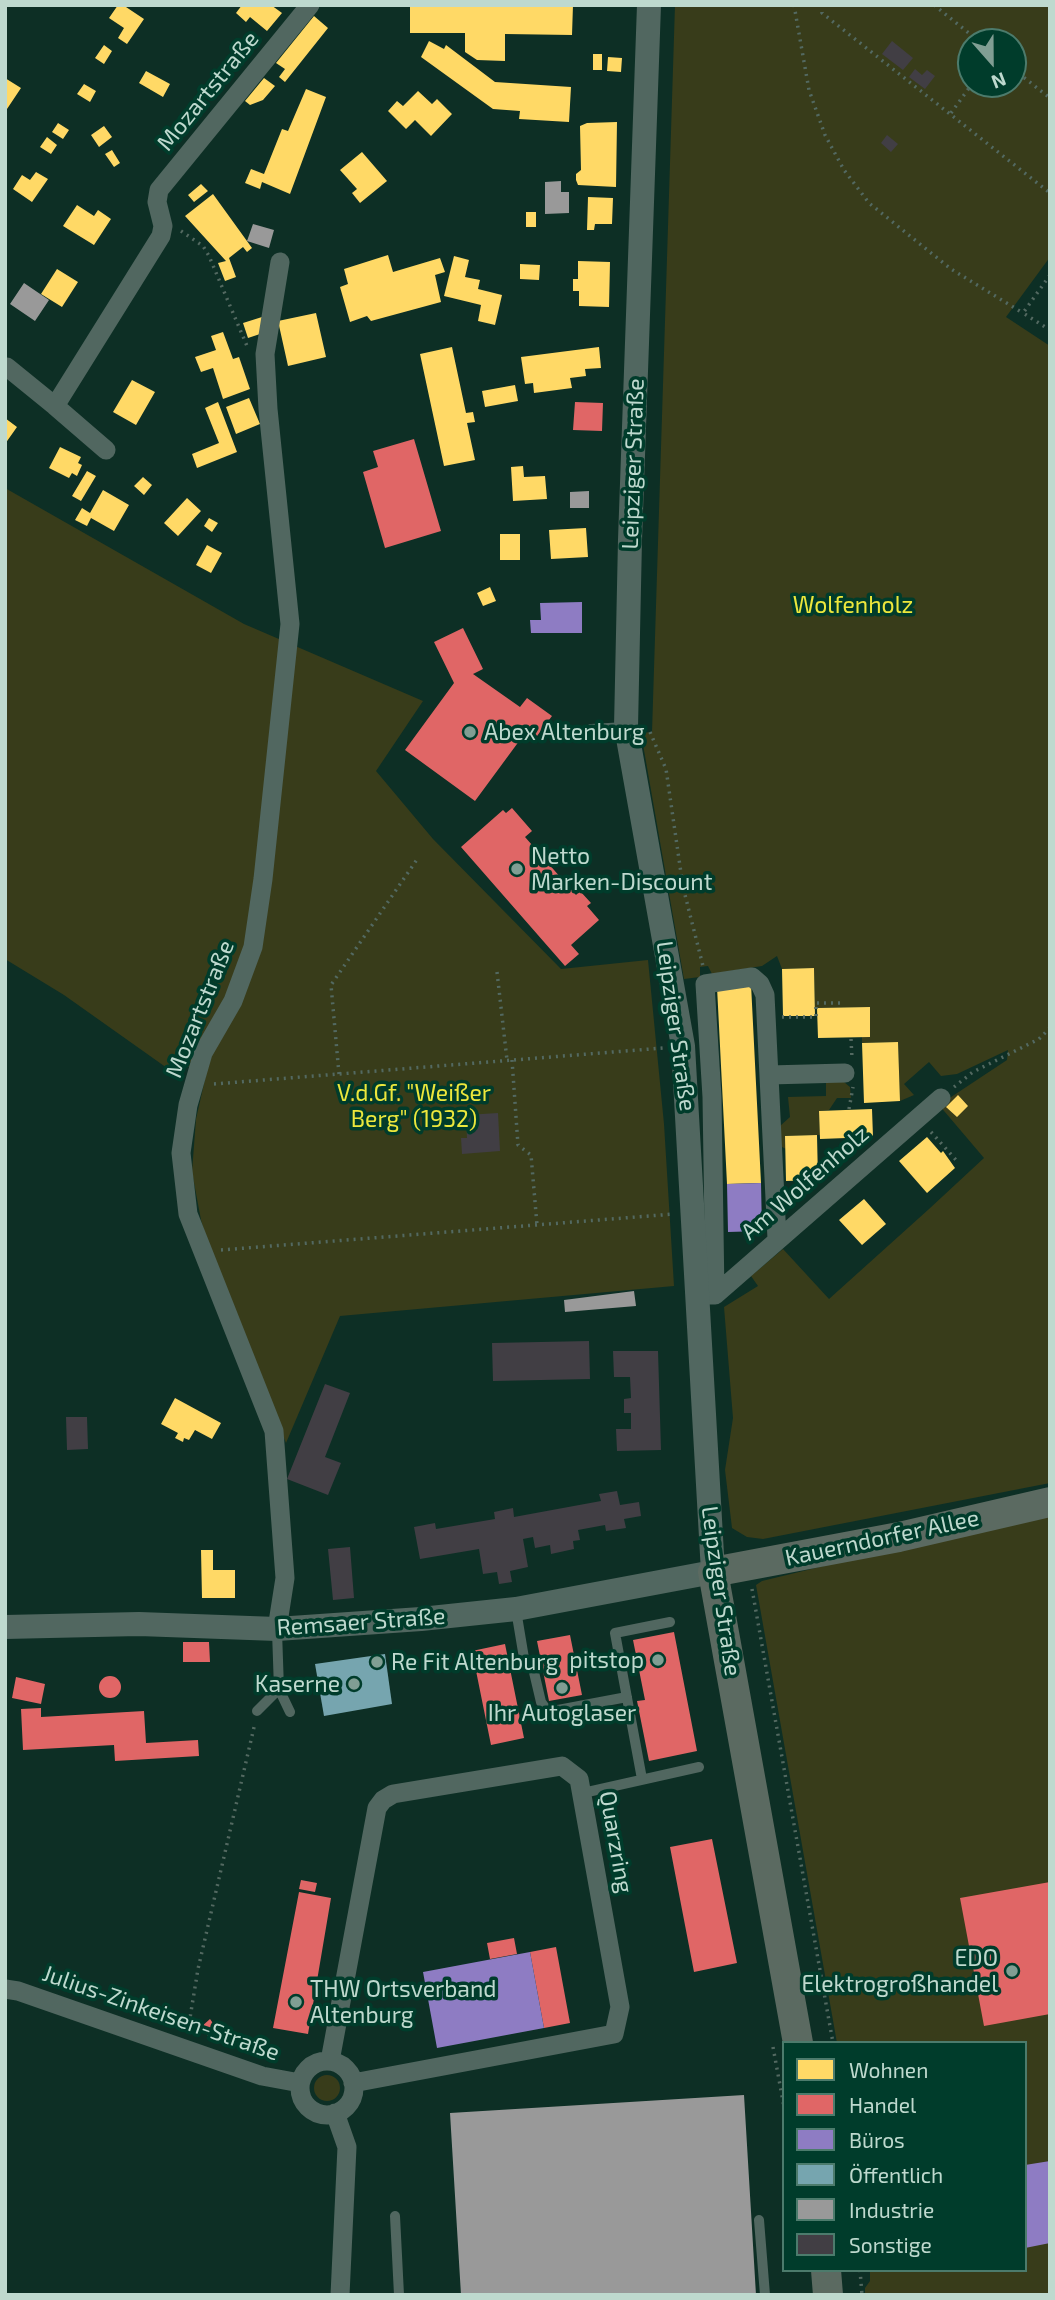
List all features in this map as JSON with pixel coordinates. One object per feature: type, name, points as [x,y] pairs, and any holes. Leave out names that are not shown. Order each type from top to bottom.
[{"type":"main road","name":"Kauerndorfer Allee","points":[[713,1572],[899,1537],[1050,1502]]},
{"type":"main road","name":"Leipziger Straße","points":[[713,1572],[798,2041]]},
{"type":"main road","points":[[826,2272],[828,2295]]},
{"type":"street","name":"Mozartstraße","points":[[55,406],[161,236],[159,190],[310,5]]},
{"type":"street","name":"Leipziger Straße","points":[[649,5],[626,723],[682,1046],[694,1213],[707,1295]]},
{"type":"street","name":"Mozartstraße","points":[[277,1629],[285,1578],[274,1431],[188,1214],[180,1153],[203,1053],[233,1001],[253,947],[289,638],[290,624],[265,354],[280,262]]},
{"type":"street","points":[[7,367],[106,450]]},
{"type":"street","name":"Leipziger Straße","points":[[713,1572],[703,1427],[712,1097],[705,984],[752,977],[760,984],[765,995],[777,1239]]},
{"type":"street","points":[[769,1074],[845,1073]]},
{"type":"street","name":"Am Wolfenholz","points":[[707,1295],[777,1239],[941,1098]]},
{"type":"street","name":"Remsaer Straße","points":[[5,1627],[139,1624],[277,1629],[516,1609],[713,1572]]},
{"type":"street","name":"Quarzring","points":[[330,2062],[377,1808],[383,1800],[393,1794],[562,1766],[579,1779],[620,2007],[614,2034],[353,2083]]},
{"type":"street","name":"Julius-Zinkeisen-Straße","points":[[5,1989],[262,2076],[300,2083]]},
{"type":"street","points":[[330,2062],[345,2069],[353,2083],[348,2105],[335,2113],[347,2147],[340,2295]]},
{"type":"street","name":"Julius-Zinkeisen-Straße","points":[[330,2062],[314,2064],[300,2083],[303,2101],[309,2108],[317,2113],[335,2113]]},
{"type":"lane","points":[[591,729],[626,723]]},
{"type":"lane","points":[[516,1609],[524,1658],[533,1668],[541,1702],[546,1709],[558,1710],[627,1697]]},
{"type":"lane","points":[[642,1779],[615,1633],[670,1622]]},
{"type":"lane","points":[[277,1629],[279,1689],[290,1712]]},
{"type":"lane","points":[[257,1711],[279,1689]]},
{"type":"lane","points":[[583,1793],[699,1767]]},
{"type":"lane","points":[[395,2216],[398,2295]]},
{"type":"lane","points":[[759,2220],[765,2295]]},
{"type":"path","points":[[794,5],[809,90],[825,135],[861,192],[887,219],[951,270],[1050,330]]},
{"type":"path","points":[[822,5],[822,13],[1050,193]]},
{"type":"path","points":[[934,5],[962,28]]},
{"type":"path","points":[[1027,80],[1050,98]]},
{"type":"path","points":[[950,113],[961,98]]},
{"type":"path","points":[[161,213],[203,246],[251,354]]},
{"type":"path","points":[[1023,313],[1050,275]]},
{"type":"path","points":[[626,723],[646,719],[653,741],[661,754],[673,807],[683,887],[704,968]]},
{"type":"path","points":[[339,1074],[331,985],[418,858]]},
{"type":"path","points":[[497,972],[518,1145],[531,1155],[537,1225]]},
{"type":"path","points":[[777,1017],[816,1017],[816,1003],[840,1003]]},
{"type":"path","points":[[941,1098],[973,1072],[1039,1039],[1050,1028]]},
{"type":"path","points":[[194,1086],[682,1046]]},
{"type":"path","points":[[927,1128],[957,1161]]},
{"type":"path","points":[[202,1252],[694,1213]]},
{"type":"path","points":[[748,1566],[833,2041]]},
{"type":"path","points":[[185,2049],[198,1969],[257,1711]]},
{"type":"path","points":[[1050,2143],[1050,2158]]},
{"type":"path","points":[[860,2272],[862,2295]]},
{"type":"green space","name":"Wolfenholz","points":[[675,5],[1050,5],[1050,257],[1006,317],[1050,346],[1050,1483],[763,1539],[747,1537],[732,1528],[725,1470],[733,1418],[724,1307],[758,1286],[751,1276],[783,1249],[829,1299],[929,1209],[984,1158],[939,1105],[1007,1060],[1008,1050],[957,1074],[941,1076],[929,1062],[904,1084],[914,1095],[900,1101],[898,1042],[862,1043],[862,1037],[870,1037],[870,1007],[815,1008],[814,968],[782,969],[777,956],[762,966],[712,974],[708,966],[700,967],[700,977],[684,979],[641,733],[652,732]]},
{"type":"green space","name":"V.d.Gf. \"Weißer Berg\" (1932)","points":[[5,488],[244,624],[423,701],[376,771],[433,839],[561,969],[648,960],[664,1124],[674,1286],[340,1316],[286,1443],[211,1255],[201,1220],[192,1172],[196,1119],[208,1066],[167,1068],[64,995],[5,959]]},
{"type":"green space","points":[[826,1082],[844,1082],[850,1087],[851,1098],[837,1098],[829,1110],[819,1111],[820,1135],[786,1136],[786,1149],[780,1146],[780,1126],[790,1117],[788,1097],[826,1096]]},
{"type":"green space","points":[[1050,1511],[1050,2295],[865,2295],[870,2272],[1027,2272],[1027,2041],[837,2041],[756,1585],[762,1581]]},
{"type":"green space","points":[[327,2075],[336,2079],[340,2088],[336,2097],[327,2101],[318,2097],[314,2088],[318,2079]]},
{"type":"building: Wohnen","points":[[118,5],[123,5],[144,19],[127,44],[118,38],[124,28],[109,18]]},
{"type":"building: Wohnen","points":[[242,5],[271,5],[282,13],[267,31],[250,17],[246,22],[236,13]]},
{"type":"building: Wohnen","points":[[410,5],[573,5],[572,35],[505,34],[505,61],[477,60],[465,52],[465,33],[410,33]]},
{"type":"building: Wohnen","points":[[314,16],[328,28],[285,82],[279,77],[285,69],[276,63]]},
{"type":"building: Wohnen","points":[[429,41],[444,49],[446,45],[495,82],[571,87],[569,122],[519,119],[520,111],[493,109],[421,57]]},
{"type":"building: Wohnen","points":[[104,45],[112,51],[104,64],[95,58]]},
{"type":"building: Wohnen","points":[[593,54],[602,54],[602,70],[593,70]]},
{"type":"building: Wohnen","points":[[608,57],[622,58],[621,72],[607,71]]},
{"type":"building: Wohnen","points":[[146,71],[170,84],[163,97],[139,83]]},
{"type":"building: Wohnen","points":[[5,78],[21,88],[5,112]]},
{"type":"building: Wohnen","points":[[264,78],[275,86],[263,100],[250,105],[245,101]]},
{"type":"building: Wohnen","points":[[84,84],[96,91],[90,102],[77,94]]},
{"type":"building: Wohnen","points":[[306,89],[326,97],[290,194],[262,182],[260,189],[245,183],[251,169],[264,174],[282,129],[288,131]]},
{"type":"building: Wohnen","points":[[418,91],[432,104],[437,99],[452,114],[431,136],[415,120],[406,129],[388,111],[397,101],[403,106]]},
{"type":"building: Wohnen","points":[[617,122],[616,187],[578,185],[576,174],[581,170],[580,126],[587,123]]},
{"type":"building: Wohnen","points":[[58,123],[69,130],[63,139],[52,132]]},
{"type":"building: Wohnen","points":[[104,126],[112,137],[99,147],[91,135]]},
{"type":"building: Wohnen","points":[[47,137],[57,145],[51,154],[40,147]]},
{"type":"building: Wohnen","points":[[112,150],[120,163],[114,167],[105,154]]},
{"type":"building: Wohnen","points":[[362,152],[387,181],[360,203],[352,193],[357,189],[340,170]]},
{"type":"building: Wohnen","points":[[36,172],[48,179],[32,202],[13,189],[22,175],[30,180]]},
{"type":"building: Wohnen","points":[[201,184],[208,191],[194,202],[188,195]]},
{"type":"building: Wohnen","points":[[213,194],[252,248],[247,252],[243,247],[229,258],[236,277],[225,281],[218,263],[226,261],[185,216]]},
{"type":"building: Wohnen","points":[[588,197],[613,198],[612,224],[595,224],[594,230],[587,230]]},
{"type":"building: Wohnen","points":[[77,205],[94,216],[98,210],[111,219],[94,245],[63,226]]},
{"type":"building: Wohnen","points":[[526,212],[536,212],[536,227],[526,227]]},
{"type":"building: Wohnen","points":[[388,255],[393,272],[440,258],[445,272],[435,275],[441,302],[371,321],[367,316],[350,322],[340,287],[348,284],[344,269]]},
{"type":"building: Wohnen","points":[[454,256],[469,260],[465,277],[480,280],[478,289],[502,295],[495,325],[478,321],[481,305],[444,296]]},
{"type":"building: Wohnen","points":[[578,261],[610,262],[609,307],[579,306],[579,291],[573,291],[573,279],[578,279]]},
{"type":"building: Wohnen","points":[[520,264],[540,265],[539,280],[520,279]]},
{"type":"building: Wohnen","points":[[57,269],[78,282],[62,307],[41,294]]},
{"type":"building: Wohnen","points":[[316,313],[326,357],[288,366],[278,321]]},
{"type":"building: Wohnen","points":[[262,317],[260,334],[248,338],[243,323]]},
{"type":"building: Wohnen","points":[[223,332],[233,359],[239,357],[250,389],[223,399],[213,368],[201,372],[195,357],[216,350],[211,336]]},
{"type":"building: Wohnen","points":[[452,347],[466,413],[473,412],[475,422],[467,423],[475,460],[444,466],[420,354]]},
{"type":"building: Wohnen","points":[[599,347],[601,368],[585,369],[586,376],[570,378],[572,388],[534,393],[533,383],[525,384],[521,357]]},
{"type":"building: Wohnen","points":[[132,380],[155,392],[136,425],[113,412]]},
{"type":"building: Wohnen","points":[[515,385],[518,401],[485,407],[482,391]]},
{"type":"building: Wohnen","points":[[249,398],[260,424],[236,434],[226,407]]},
{"type":"building: Wohnen","points":[[218,402],[237,452],[197,468],[192,454],[219,443],[205,408]]},
{"type":"building: Wohnen","points":[[5,418],[17,427],[5,444]]},
{"type":"building: Wohnen","points":[[60,447],[81,457],[78,463],[82,465],[77,476],[72,473],[69,478],[49,468]]},
{"type":"building: Wohnen","points":[[523,466],[524,477],[545,476],[547,499],[513,501],[511,467]]},
{"type":"building: Wohnen","points":[[87,471],[96,476],[81,501],[72,496]]},
{"type":"building: Wohnen","points":[[143,477],[152,485],[144,495],[134,486]]},
{"type":"building: Wohnen","points":[[103,490],[129,505],[114,531],[91,518],[87,526],[75,520],[82,508],[90,513]]},
{"type":"building: Wohnen","points":[[187,498],[201,511],[178,536],[164,523]]},
{"type":"building: Wohnen","points":[[209,518],[218,523],[212,532],[204,526]]},
{"type":"building: Wohnen","points":[[586,528],[588,557],[551,559],[549,530]]},
{"type":"building: Wohnen","points":[[500,534],[520,534],[520,560],[500,560]]},
{"type":"building: Wohnen","points":[[207,545],[222,553],[211,573],[196,565]]},
{"type":"building: Wohnen","points":[[490,587],[496,601],[483,606],[477,593]]},
{"type":"building: Wohnen","points":[[814,968],[815,1016],[783,1016],[782,969]]},
{"type":"building: Wohnen","points":[[751,984],[761,1183],[727,1184],[717,987]]},
{"type":"building: Wohnen","points":[[870,1007],[870,1037],[818,1038],[817,1008]]},
{"type":"building: Wohnen","points":[[898,1042],[900,1101],[864,1103],[862,1043]]},
{"type":"building: Wohnen","points":[[958,1095],[968,1106],[957,1117],[946,1107]]},
{"type":"building: Wohnen","points":[[872,1109],[873,1137],[820,1139],[819,1111]]},
{"type":"building: Wohnen","points":[[817,1135],[818,1180],[786,1181],[785,1136]]},
{"type":"building: Wohnen","points":[[927,1137],[941,1153],[943,1151],[955,1168],[927,1193],[899,1161]]},
{"type":"building: Wohnen","points":[[864,1199],[886,1224],[862,1245],[839,1220]]},
{"type":"building: Wohnen","points":[[175,1398],[221,1423],[212,1439],[195,1430],[189,1440],[184,1438],[183,1442],[175,1438],[178,1433],[161,1424]]},
{"type":"building: Wohnen","points":[[201,1550],[213,1550],[213,1570],[235,1570],[235,1598],[202,1598]]},
{"type":"building: Handel","points":[[575,402],[603,403],[602,431],[573,430]]},
{"type":"building: Handel","points":[[414,439],[441,531],[385,548],[363,472],[378,467],[373,451]]},
{"type":"building: Handel","points":[[463,628],[483,669],[473,674],[520,707],[527,698],[552,716],[537,736],[528,729],[475,801],[405,750],[454,683],[434,642]]},
{"type":"building: Handel","name":"Netto Marken-Discount","points":[[512,808],[532,831],[525,837],[576,895],[580,891],[591,903],[587,906],[599,920],[571,945],[579,954],[565,966],[461,847],[503,810],[506,813]]},
{"type":"building: Handel","points":[[674,1632],[697,1751],[649,1761],[637,1701],[645,1700],[633,1640]]},
{"type":"building: Handel","points":[[570,1635],[582,1695],[549,1701],[537,1641]]},
{"type":"building: Handel","points":[[183,1642],[209,1642],[210,1662],[183,1662]]},
{"type":"building: Handel","points":[[505,1644],[524,1738],[491,1745],[472,1651]]},
{"type":"building: Handel","points":[[110,1676],[118,1679],[121,1687],[118,1695],[110,1698],[102,1695],[99,1687],[102,1679]]},
{"type":"building: Handel","points":[[16,1677],[45,1684],[41,1704],[12,1698]]},
{"type":"building: Handel","points":[[41,1708],[41,1717],[144,1711],[146,1743],[198,1740],[199,1756],[115,1761],[114,1745],[23,1750],[21,1709]]},
{"type":"building: Handel","points":[[712,1839],[737,1963],[694,1972],[670,1847]]},
{"type":"building: Handel","points":[[301,1880],[317,1883],[315,1892],[299,1889]]},
{"type":"building: Handel","name":"EDO Elektrogroßhandel","points":[[1050,1882],[1050,2014],[984,2026],[960,1898]]},
{"type":"building: Handel","points":[[299,1892],[331,1898],[308,2034],[273,2028]]},
{"type":"building: Handel","points":[[514,1938],[517,1954],[490,1959],[487,1943]]},
{"type":"building: Handel","points":[[556,1947],[570,2023],[544,2028],[530,1952]]},
{"type":"building: Handel","points":[[210,2019],[217,2029],[208,2036],[201,2027]]},
{"type":"building: Büros","points":[[582,602],[582,633],[531,633],[530,620],[541,620],[540,603]]},
{"type":"building: Büros","points":[[761,1183],[762,1231],[728,1232],[727,1184]]},
{"type":"building: Büros","points":[[530,1952],[544,2028],[437,2048],[423,1972]]},
{"type":"building: Büros","points":[[1050,2161],[1050,2243],[1027,2248],[1027,2165]]},
{"type":"building: Öffentlich","name":"Kaserne","points":[[385,1654],[392,1704],[324,1716],[315,1664]]},
{"type":"building: Industrie","points":[[561,181],[561,192],[569,192],[569,213],[545,214],[545,182]]},
{"type":"building: Industrie","points":[[253,224],[274,230],[269,248],[247,241]]},
{"type":"building: Industrie","points":[[24,283],[49,300],[35,321],[10,304]]},
{"type":"building: Industrie","points":[[589,491],[589,508],[570,508],[570,492]]},
{"type":"building: Industrie","points":[[634,1291],[636,1306],[565,1312],[564,1300]]},
{"type":"building: Industrie","points":[[744,2095],[756,2295],[461,2295],[450,2113]]},
{"type":"building: Sonstige","points":[[892,41],[913,58],[903,70],[882,54]]},
{"type":"building: Sonstige","points":[[915,69],[922,75],[927,70],[935,76],[925,89],[909,77]]},
{"type":"building: Sonstige","points":[[887,135],[898,144],[891,152],[881,143]]},
{"type":"building: Sonstige","points":[[498,1113],[500,1151],[462,1154],[461,1138],[467,1138],[466,1115]]},
{"type":"building: Sonstige","points":[[589,1341],[590,1379],[493,1381],[492,1343]]},
{"type":"building: Sonstige","points":[[613,1351],[658,1351],[661,1450],[617,1451],[616,1429],[631,1429],[631,1413],[624,1413],[624,1399],[631,1398],[630,1377],[614,1377]]},
{"type":"building: Sonstige","points":[[325,1384],[350,1393],[325,1457],[341,1463],[328,1495],[287,1479]]},
{"type":"building: Sonstige","points":[[66,1417],[87,1417],[88,1449],[67,1450]]},
{"type":"building: Sonstige","points":[[617,1491],[620,1505],[639,1502],[641,1516],[624,1519],[626,1528],[606,1531],[605,1525],[578,1530],[580,1540],[573,1541],[574,1549],[551,1554],[550,1545],[535,1548],[533,1537],[523,1539],[528,1567],[510,1571],[512,1582],[499,1584],[497,1572],[483,1574],[479,1549],[420,1559],[414,1527],[435,1523],[436,1529],[495,1519],[494,1512],[513,1508],[514,1517],[601,1501],[599,1494]]},
{"type":"building: Sonstige","points":[[350,1547],[354,1598],[333,1600],[328,1549]]},
{"type":"place","name":"Abex Altenburg","points":[[470,732]]},
{"type":"place","name":"Netto Marken-Discount","points":[[517,869]]},
{"type":"place","name":"pitstop","points":[[658,1660]]},
{"type":"place","name":"Re Fit Altenburg","points":[[377,1662]]},
{"type":"place","name":"Kaserne","points":[[354,1684]]},
{"type":"place","name":"Ihr Autoglaser","points":[[562,1688]]},
{"type":"place","name":"EDO Elektrogroßhandel","points":[[1012,1971]]},
{"type":"place","name":"THW Ortsverband Altenburg","points":[[296,2002]]}]
